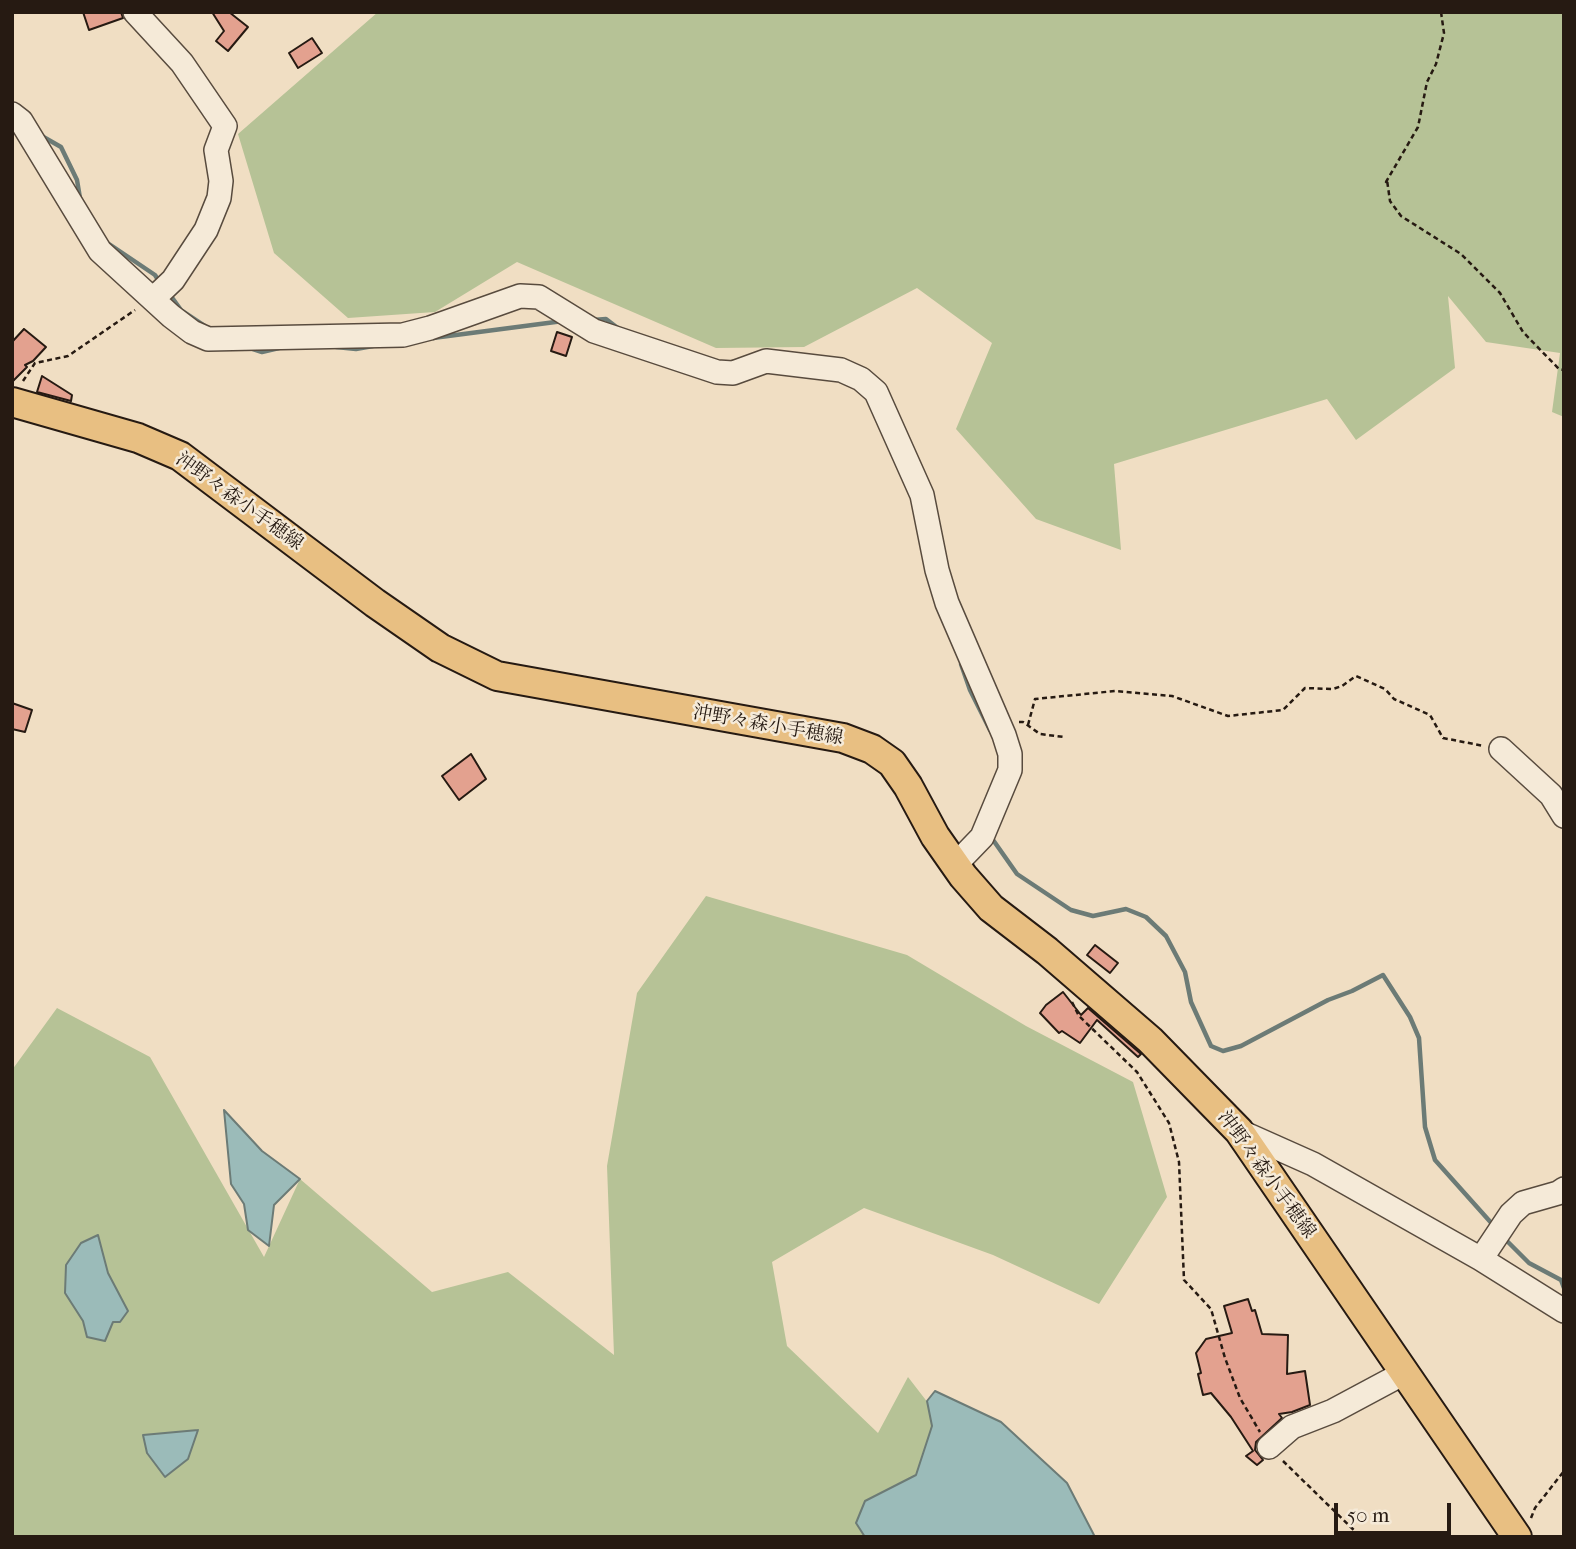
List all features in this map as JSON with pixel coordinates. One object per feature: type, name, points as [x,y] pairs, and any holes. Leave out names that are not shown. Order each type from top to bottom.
[{"type":"main road","name":"沖野々森小手穂線","points":[[18,392],[180,456],[418,633],[470,665],[497,676],[843,738],[872,749],[892,763],[955,865],[991,908],[1061,963],[1150,1040],[1239,1131],[1404,1373],[1522,1532]]},
{"type":"street","points":[[135,12],[182,63],[225,126],[216,149],[219,198],[206,230],[173,280],[153,299]]},
{"type":"street","points":[[12,114],[21,121],[100,251],[192,332],[208,339],[403,335],[520,296],[539,297],[594,331],[718,372],[733,373],[766,361],[841,370],[861,379],[876,392],[922,495],[937,570],[947,603],[1010,754],[1010,770],[982,837],[955,865]]},
{"type":"street","points":[[1500,750],[1551,795],[1564,816]]},
{"type":"street","points":[[1239,1131],[1313,1164],[1481,1259],[1564,1311]]},
{"type":"street","points":[[1481,1259],[1511,1214],[1523,1203],[1558,1194],[1564,1189]]},
{"type":"street","points":[[1269,1447],[1292,1427],[1333,1411],[1404,1373]]},
{"type":"path","points":[[1441,12],[1444,33],[1436,64],[1427,82],[1418,127],[1386,182],[1387,180],[1390,201],[1401,216],[1461,254],[1500,293],[1523,332],[1559,369],[1564,370]]},
{"type":"path","points":[[18,392],[35,363],[68,356],[153,299]]},
{"type":"path","points":[[1028,726],[1035,699],[1115,691],[1171,696],[1228,716],[1283,710],[1305,688],[1333,689],[1356,676],[1385,689],[1394,699],[1430,715],[1443,738],[1500,750]]},
{"type":"path","points":[[998,721],[1023,722],[1040,734],[1064,737]]},
{"type":"path","points":[[1061,963],[1062,981],[1079,1016],[1138,1072],[1169,1123],[1179,1162],[1184,1280],[1211,1309],[1240,1398],[1269,1447],[1361,1537]]},
{"type":"path","points":[[1522,1532],[1535,1508],[1564,1471]]},
{"type":"green space","points":[[378,12],[1564,12],[1564,417],[1552,412],[1560,353],[1486,342],[1448,296],[1455,368],[1356,440],[1327,399],[1114,464],[1121,550],[1036,519],[956,429],[992,343],[917,288],[804,347],[716,348],[517,262],[435,312],[348,318],[274,253],[238,134]]},
{"type":"green space","points":[[706,896],[907,955],[1026,1026],[1133,1082],[1167,1197],[1099,1304],[993,1255],[864,1208],[772,1262],[787,1346],[878,1433],[908,1377],[942,1421],[907,1493],[856,1523],[865,1537],[12,1537],[12,1070],[57,1008],[150,1057],[264,1257],[300,1179],[432,1292],[508,1272],[614,1355],[607,1166],[637,993]]},
{"type":"water","points":[[224,1110],[262,1151],[300,1179],[274,1205],[269,1246],[248,1230],[244,1204],[231,1184]]},
{"type":"water","points":[[98,1235],[108,1273],[128,1311],[120,1322],[113,1322],[105,1341],[87,1337],[83,1321],[65,1293],[66,1265],[81,1243]]},
{"type":"water","points":[[935,1391],[1001,1422],[1067,1483],[1095,1537],[865,1537],[856,1523],[865,1501],[916,1475],[932,1426],[927,1401]]},
{"type":"water","points":[[198,1430],[188,1459],[165,1477],[147,1453],[143,1435]]},
{"type":"building","points":[[83,12],[121,12],[123,18],[89,30]]},
{"type":"building","points":[[212,12],[229,12],[248,27],[228,51],[216,41],[224,31]]},
{"type":"building","points":[[312,38],[322,53],[298,68],[289,53]]},
{"type":"building","points":[[24,329],[46,347],[33,361],[25,365],[27,367],[12,382],[12,342]]},
{"type":"building","points":[[557,332],[572,337],[566,356],[551,351]]},
{"type":"building","points":[[42,376],[72,395],[71,401],[37,392]]},
{"type":"building","points":[[12,703],[32,710],[25,732],[12,729]]},
{"type":"building","points":[[471,754],[486,779],[459,800],[442,776]]},
{"type":"building","points":[[1095,945],[1118,963],[1110,973],[1087,955]]},
{"type":"building","points":[[1063,992],[1081,1015],[1088,1008],[1141,1054],[1138,1057],[1097,1020],[1080,1043],[1062,1031],[1059,1033],[1040,1013]]},
{"type":"building","points":[[1248,1299],[1252,1311],[1255,1310],[1262,1334],[1288,1335],[1287,1374],[1305,1371],[1310,1405],[1279,1414],[1282,1418],[1256,1442],[1255,1450],[1263,1460],[1257,1465],[1246,1456],[1253,1451],[1231,1417],[1211,1393],[1203,1395],[1196,1353],[1206,1339],[1232,1333],[1224,1306]]},
{"type":"waterway","points":[[40,135],[61,147],[77,180],[80,198]]},
{"type":"waterway","points":[[109,244],[155,275],[160,283]]},
{"type":"waterway","points":[[168,292],[181,310],[205,326]]},
{"type":"waterway","points":[[593,320],[606,319],[619,329]]},
{"type":"waterway","points":[[433,338],[563,321]]},
{"type":"waterway","points":[[336,347],[356,349],[373,346]]},
{"type":"waterway","points":[[250,348],[262,352],[279,348]]},
{"type":"waterway","points":[[961,664],[970,690],[990,730]]},
{"type":"waterway","points":[[991,837],[1017,874],[1071,910],[1093,916],[1126,909],[1146,917],[1166,936],[1185,972],[1191,1002],[1211,1046],[1223,1051],[1241,1046],[1328,1000],[1383,975],[1410,1017],[1419,1038],[1425,1127],[1435,1160],[1494,1226]]},
{"type":"waterway","points":[[1504,1238],[1529,1263],[1561,1280],[1564,1288]]}]
